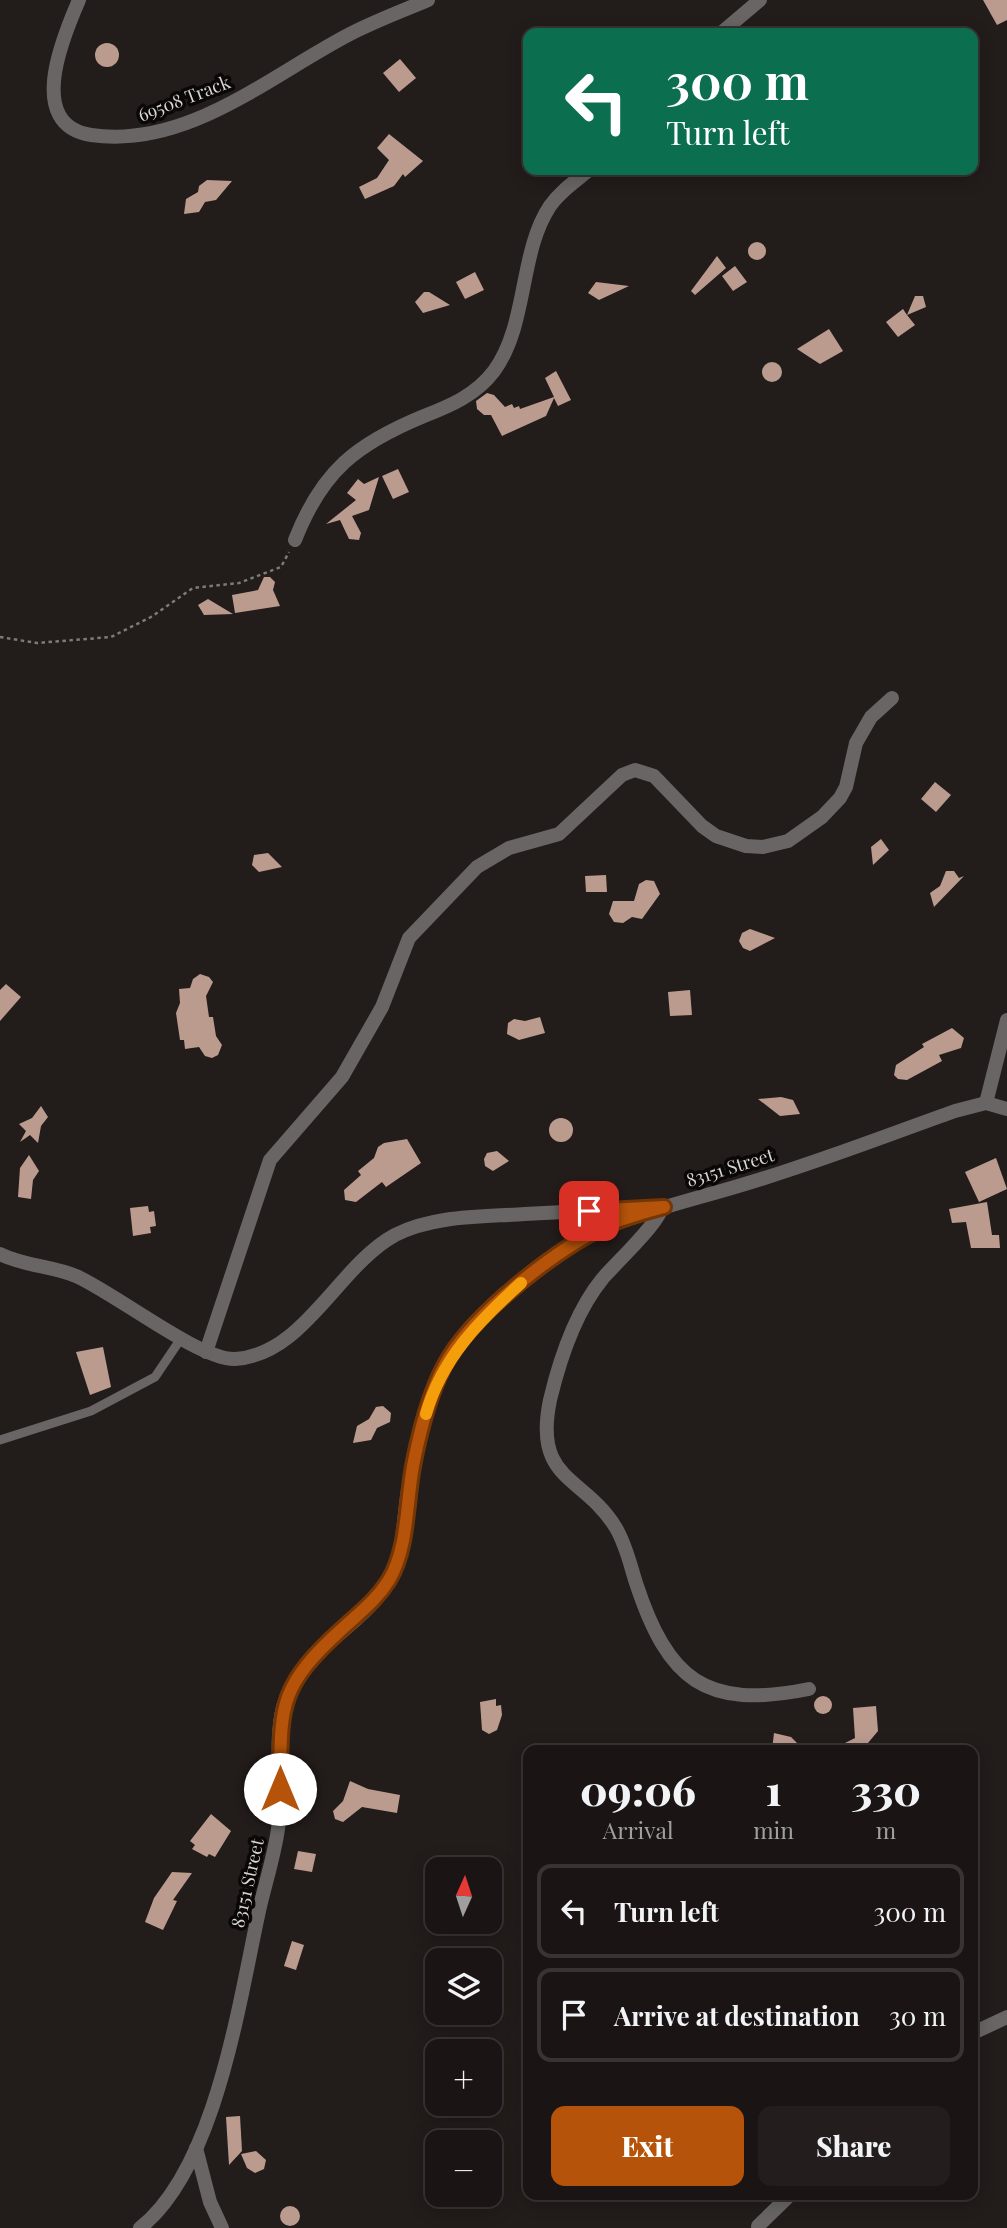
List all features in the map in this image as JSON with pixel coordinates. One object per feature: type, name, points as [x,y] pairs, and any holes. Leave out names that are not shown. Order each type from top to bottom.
[{"type":"street","name":"69508 Track","points":[[79,0],[69,23],[54,80],[58,117],[65,126],[81,134],[113,138],[148,135],[207,114],[260,88],[351,33],[428,0]]},
{"type":"street","points":[[727,28],[760,0]]},
{"type":"street","points":[[295,540],[317,495],[332,472],[348,458],[380,435],[468,396],[495,370],[511,332],[542,221],[561,193],[583,175]]},
{"type":"street","points":[[206,1352],[270,1160],[342,1077],[382,1007],[409,938],[477,867],[509,848],[559,834],[622,775],[635,769],[654,776],[702,826],[716,836],[754,846],[788,841],[822,817],[840,798],[846,787],[856,744],[871,717],[892,698]]},
{"type":"street","points":[[986,1103],[1007,1020]]},
{"type":"street","name":"83151 Street","points":[[140,2228],[183,2177],[232,2044],[278,1830],[282,1710],[288,1693],[309,1662],[346,1625],[367,1610],[390,1578],[401,1540],[417,1447],[430,1400],[450,1356],[486,1315],[533,1273],[574,1243],[610,1224],[759,1180],[954,1111],[986,1103],[1007,1108]]},
{"type":"street","points":[[0,1254],[76,1276],[206,1352],[233,1359],[270,1350],[297,1329],[375,1249],[396,1235],[421,1225],[494,1216],[664,1207]]},
{"type":"street","points":[[664,1207],[602,1279],[572,1330],[546,1421],[552,1457],[570,1484],[601,1509],[615,1527],[628,1553],[655,1635],[674,1664],[695,1682],[712,1690],[768,1697],[809,1689]]},
{"type":"street","points":[[978,2032],[1007,2017]]},
{"type":"street","points":[[195,2148],[210,2202],[222,2228]]},
{"type":"street","points":[[757,2227],[785,2200]]},
{"type":"lane","points":[[0,1440],[91,1411],[155,1377],[183,1337]]},
{"type":"path","points":[[0,637],[37,643],[111,637],[150,617],[193,588],[239,583],[281,567],[295,540]]},
{"type":"building","points":[[983,0],[1007,0],[1007,20],[997,25]]},
{"type":"building","points":[[107,43],[118,50],[119,55],[112,66],[107,67],[96,60],[95,55],[102,44]]},
{"type":"building","points":[[400,59],[416,78],[399,92],[383,73]]},
{"type":"building","points":[[389,134],[423,161],[405,177],[403,174],[394,186],[365,199],[359,187],[377,178],[389,160],[377,148]]},
{"type":"building","points":[[207,180],[232,181],[216,200],[205,202],[199,212],[184,214],[186,199],[198,192],[199,186]]},
{"type":"building","points":[[757,242],[763,245],[766,251],[763,257],[757,260],[751,257],[748,251],[751,245]]},
{"type":"building","points":[[717,256],[726,268],[695,295],[691,291]]},
{"type":"building","points":[[735,266],[747,282],[733,291],[722,276]]},
{"type":"building","points":[[475,272],[484,290],[465,299],[456,282]]},
{"type":"building","points":[[596,282],[629,286],[599,300],[588,293]]},
{"type":"building","points":[[424,292],[429,292],[450,305],[423,313],[415,302]]},
{"type":"building","points":[[915,296],[923,296],[926,307],[907,315]]},
{"type":"building","points":[[903,309],[915,325],[898,337],[886,322]]},
{"type":"building","points":[[829,329],[843,351],[820,364],[797,349]]},
{"type":"building","points":[[772,362],[779,365],[782,372],[779,379],[772,382],[765,379],[762,372],[765,365]]},
{"type":"building","points":[[556,371],[571,400],[558,406],[554,398],[546,416],[502,436],[491,415],[484,415],[477,409],[476,401],[487,393],[494,395],[505,407],[512,404],[514,408],[519,406],[520,409],[554,397],[545,378]]},
{"type":"building","points":[[398,469],[409,492],[393,499],[382,476]]},
{"type":"building","points":[[379,477],[369,510],[352,516],[361,533],[359,540],[349,539],[340,520],[326,524],[356,500],[347,493],[358,479],[364,484]]},
{"type":"building","points":[[264,577],[270,577],[275,582],[273,590],[280,606],[235,613],[232,595],[258,590]]},
{"type":"building","points":[[208,599],[233,614],[204,615],[198,605]]},
{"type":"building","points":[[935,782],[951,795],[936,812],[921,799]]},
{"type":"building","points":[[881,839],[889,850],[873,865],[871,847]]},
{"type":"building","points":[[268,853],[282,867],[259,872],[252,865],[254,855]]},
{"type":"building","points":[[946,871],[954,871],[959,878],[964,876],[934,907],[930,893],[940,886]]},
{"type":"building","points":[[606,875],[607,892],[586,892],[585,876]]},
{"type":"building","points":[[646,880],[654,881],[660,894],[642,919],[632,917],[623,923],[614,922],[609,914],[613,901],[634,901],[639,884]]},
{"type":"building","points":[[750,929],[775,938],[750,951],[743,948],[739,941],[742,933]]},
{"type":"building","points":[[200,974],[209,977],[213,982],[206,996],[209,1017],[213,1017],[216,1036],[222,1045],[218,1055],[212,1058],[205,1056],[199,1047],[185,1049],[184,1040],[180,1040],[176,1013],[180,1003],[179,989],[190,988],[193,979]]},
{"type":"building","points":[[6,984],[21,997],[0,1021],[0,990]]},
{"type":"building","points":[[690,990],[692,1015],[670,1016],[668,992]]},
{"type":"building","points":[[540,1017],[545,1033],[519,1040],[507,1034],[508,1023],[514,1019],[525,1021]]},
{"type":"building","points":[[952,1028],[964,1038],[961,1048],[939,1055],[942,1061],[907,1080],[898,1079],[894,1075],[896,1065],[924,1047],[922,1044]]},
{"type":"building","points":[[781,1097],[793,1100],[800,1114],[780,1116],[758,1099]]},
{"type":"building","points":[[41,1106],[48,1117],[41,1126],[38,1143],[30,1135],[20,1142],[26,1131],[19,1124],[32,1118]]},
{"type":"building","points":[[561,1118],[569,1122],[573,1130],[569,1138],[561,1142],[553,1138],[549,1130],[553,1122]]},
{"type":"building","points":[[407,1139],[421,1163],[386,1187],[382,1182],[356,1202],[345,1200],[344,1190],[361,1175],[358,1171],[374,1158],[378,1147],[384,1143]]},
{"type":"building","points":[[497,1151],[509,1161],[493,1171],[485,1166],[484,1159],[487,1153]]},
{"type":"building","points":[[29,1155],[39,1171],[33,1180],[31,1199],[18,1197],[20,1168]]},
{"type":"building","points":[[996,1158],[1007,1189],[979,1202],[965,1172]]},
{"type":"building","points":[[987,1202],[992,1235],[999,1235],[1000,1248],[971,1248],[966,1222],[952,1223],[949,1209]]},
{"type":"building","points":[[148,1206],[149,1212],[154,1211],[156,1226],[150,1227],[151,1233],[133,1236],[130,1208]]},
{"type":"building","points":[[103,1347],[111,1387],[90,1395],[76,1352]]},
{"type":"building","points":[[383,1406],[391,1413],[390,1422],[377,1428],[371,1440],[353,1443],[357,1426],[369,1419],[376,1407]]},
{"type":"building","points":[[819,1696],[827,1696],[832,1705],[830,1712],[819,1714],[814,1709],[814,1701]]},
{"type":"building","points":[[496,1699],[496,1706],[501,1705],[502,1715],[497,1730],[489,1734],[482,1730],[480,1702]]},
{"type":"building","points":[[876,1706],[878,1731],[869,1745],[841,1745],[855,1738],[853,1708]]},
{"type":"building","points":[[774,1733],[791,1737],[799,1745],[773,1745]]},
{"type":"building","points":[[350,1781],[368,1789],[400,1795],[397,1813],[362,1807],[343,1822],[335,1819],[333,1811],[343,1801]]},
{"type":"building","points":[[211,1814],[231,1831],[215,1857],[209,1854],[207,1857],[192,1849],[195,1845],[190,1841]]},
{"type":"building","points":[[298,1851],[316,1854],[312,1872],[294,1869]]},
{"type":"building","points":[[172,1872],[192,1873],[173,1900],[177,1901],[163,1930],[145,1922],[154,1898]]},
{"type":"building","points":[[292,1941],[304,1945],[296,1970],[284,1966]]},
{"type":"building","points":[[240,2116],[242,2151],[229,2165],[226,2117]]},
{"type":"building","points":[[256,2151],[266,2160],[264,2169],[255,2173],[247,2168],[241,2154]]},
{"type":"building","points":[[290,2206],[297,2209],[300,2216],[297,2223],[290,2226],[283,2223],[280,2216],[283,2209]]},
{"type":"slow traffic","points":[[426,1414],[450,1356],[486,1315],[521,1283]]},
{"type":"route","points":[[280,1789],[280,1726],[288,1693],[309,1662],[346,1625],[367,1610],[390,1578],[404,1528],[419,1439],[430,1400],[450,1356],[486,1315],[533,1273],[574,1243],[610,1224],[664,1207],[589,1211]]}]
